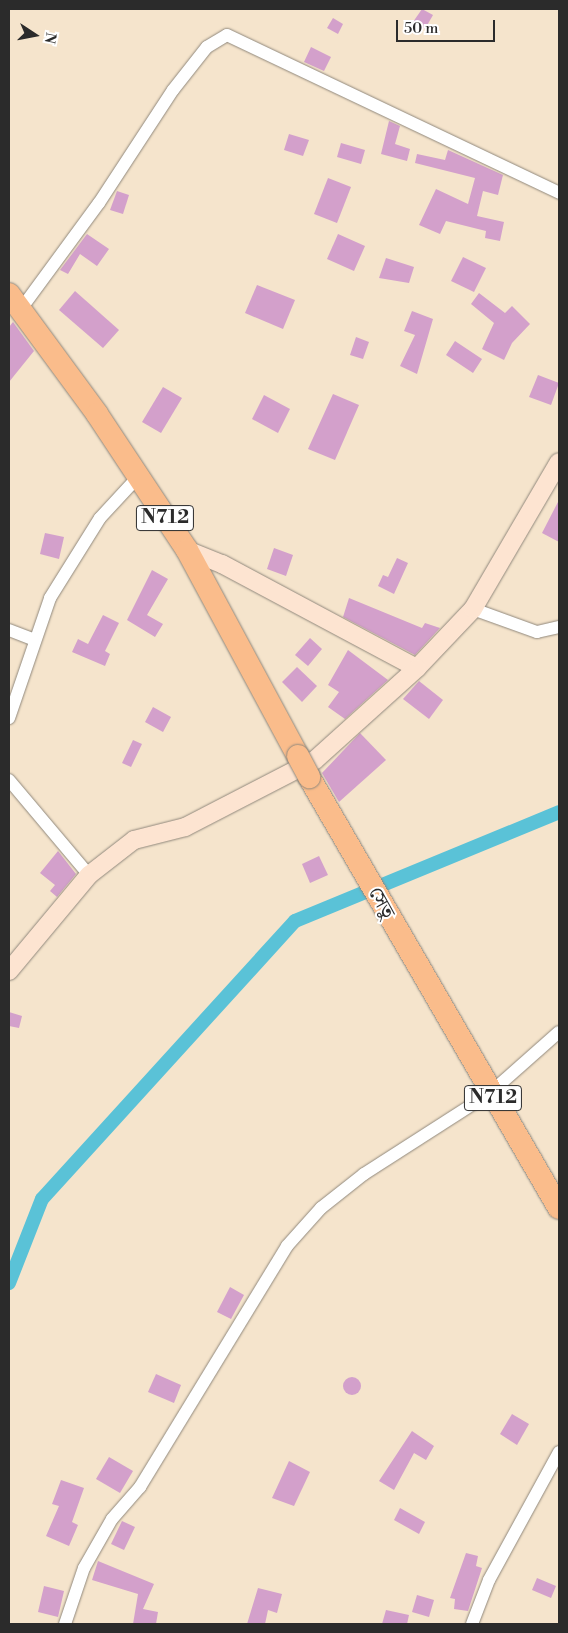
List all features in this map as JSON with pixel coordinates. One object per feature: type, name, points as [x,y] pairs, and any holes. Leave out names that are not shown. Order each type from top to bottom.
[{"type":"highway","name":"N712","points":[[15,302],[187,550]]},
{"type":"highway","name":"সেতু","points":[[187,550],[309,777],[490,1092]]},
{"type":"highway","name":"N712","points":[[490,1092],[559,1208]]},
{"type":"street","points":[[15,302],[99,203],[173,90],[207,47],[227,35],[559,193]]},
{"type":"street","points":[[9,971],[89,874],[134,840],[185,827],[315,760],[417,668],[473,609],[559,462]]},
{"type":"street","points":[[9,718],[33,639],[50,598],[100,518],[138,477]]},
{"type":"street","points":[[187,550],[222,564],[417,668]]},
{"type":"street","points":[[473,609],[537,632],[559,627]]},
{"type":"street","points":[[9,630],[33,639]]},
{"type":"street","points":[[9,780],[89,874]]},
{"type":"street","points":[[64,1624],[84,1568],[112,1519],[140,1486],[287,1246],[321,1208],[364,1174],[490,1092],[559,1032]]},
{"type":"street","points":[[472,1624],[489,1580],[559,1452]]},
{"type":"building","points":[[422,9],[433,15],[425,29],[413,22]]},
{"type":"building","points":[[333,18],[343,24],[338,34],[327,28]]},
{"type":"building","points":[[311,47],[331,57],[324,71],[304,62]]},
{"type":"building","points":[[389,121],[400,126],[395,144],[410,149],[407,161],[381,154]]},
{"type":"building","points":[[289,134],[309,140],[303,156],[284,150]]},
{"type":"building","points":[[341,143],[365,150],[361,164],[337,157]]},
{"type":"building","points":[[448,150],[503,175],[498,195],[483,191],[477,216],[504,222],[500,241],[485,238],[486,231],[446,221],[440,234],[419,225],[436,189],[468,204],[475,178],[415,163],[417,154],[445,160]]},
{"type":"building","points":[[328,178],[351,187],[337,223],[314,214]]},
{"type":"building","points":[[117,191],[129,195],[123,214],[110,210]]},
{"type":"building","points":[[87,234],[109,249],[97,266],[80,254],[68,274],[60,270]]},
{"type":"building","points":[[338,234],[365,246],[354,271],[327,259]]},
{"type":"building","points":[[463,257],[486,268],[474,292],[451,281]]},
{"type":"building","points":[[386,258],[414,267],[409,283],[379,278]]},
{"type":"building","points":[[257,285],[295,300],[283,329],[245,313]]},
{"type":"building","points":[[75,291],[119,330],[103,348],[59,310]]},
{"type":"building","points":[[479,293],[505,313],[512,306],[530,324],[512,343],[504,360],[482,349],[494,323],[471,304]]},
{"type":"building","points":[[412,311],[433,319],[417,374],[400,366],[415,335],[404,331]]},
{"type":"building","points":[[13,322],[34,351],[9,382],[9,327]]},
{"type":"building","points":[[356,337],[369,342],[363,359],[350,355]]},
{"type":"building","points":[[455,341],[482,359],[473,373],[446,355]]},
{"type":"building","points":[[538,375],[559,383],[551,405],[529,397]]},
{"type":"building","points":[[163,387],[182,398],[161,433],[142,422]]},
{"type":"building","points":[[333,394],[359,405],[335,460],[308,449]]},
{"type":"building","points":[[264,395],[290,409],[278,433],[252,419]]},
{"type":"building","points":[[559,500],[559,542],[542,533]]},
{"type":"building","points":[[45,533],[64,537],[59,559],[40,554]]},
{"type":"building","points":[[274,548],[293,555],[286,576],[267,569]]},
{"type":"building","points":[[397,558],[408,563],[394,594],[378,586],[383,575],[388,577]]},
{"type":"building","points":[[152,570],[168,579],[147,615],[163,624],[155,637],[127,620]]},
{"type":"building","points":[[349,598],[422,628],[425,623],[440,628],[415,655],[343,617]]},
{"type":"building","points":[[103,615],[119,623],[105,651],[110,654],[105,666],[72,652],[78,639],[88,644]]},
{"type":"building","points":[[310,638],[322,649],[308,666],[295,655]]},
{"type":"building","points":[[348,650],[388,680],[345,719],[328,707],[339,692],[328,685]]},
{"type":"building","points":[[297,667],[317,686],[302,702],[282,682]]},
{"type":"building","points":[[419,681],[443,700],[429,719],[403,699]]},
{"type":"building","points":[[153,707],[171,717],[163,732],[145,722]]},
{"type":"building","points":[[360,733],[386,760],[339,802],[322,773]]},
{"type":"building","points":[[133,740],[142,744],[131,767],[122,763]]},
{"type":"building","points":[[58,851],[76,874],[57,897],[50,891],[55,885],[40,873]]},
{"type":"building","points":[[319,856],[328,875],[310,883],[302,864]]},
{"type":"building","points":[[9,1012],[22,1016],[19,1028],[9,1026]]},
{"type":"building","points":[[230,1287],[244,1295],[231,1319],[217,1312]]},
{"type":"building","points":[[156,1374],[181,1385],[174,1403],[148,1392]]},
{"type":"building","points":[[352,1377],[358,1380],[361,1386],[358,1392],[352,1395],[346,1392],[343,1386],[346,1380]]},
{"type":"building","points":[[512,1414],[529,1424],[517,1445],[500,1434]]},
{"type":"building","points":[[412,1431],[434,1446],[426,1460],[414,1453],[394,1490],[379,1481]]},
{"type":"building","points":[[109,1457],[133,1471],[120,1493],[96,1479]]},
{"type":"building","points":[[289,1461],[310,1472],[294,1506],[272,1498]]},
{"type":"building","points":[[61,1480],[84,1488],[72,1522],[78,1525],[69,1546],[46,1536],[59,1506],[52,1504]]},
{"type":"building","points":[[400,1508],[425,1522],[419,1534],[394,1520]]},
{"type":"building","points":[[122,1521],[135,1527],[124,1550],[111,1544]]},
{"type":"building","points":[[466,1553],[478,1556],[476,1566],[482,1568],[468,1611],[454,1609],[455,1599],[450,1598]]},
{"type":"building","points":[[98,1561],[154,1584],[143,1609],[158,1612],[156,1624],[133,1624],[138,1594],[92,1580]]},
{"type":"building","points":[[537,1578],[556,1586],[551,1598],[532,1590]]},
{"type":"building","points":[[44,1586],[64,1591],[58,1617],[38,1612]]},
{"type":"building","points":[[258,1588],[282,1594],[277,1613],[268,1610],[265,1624],[247,1624]]},
{"type":"building","points":[[417,1595],[434,1600],[429,1617],[412,1612]]},
{"type":"building","points":[[386,1610],[409,1615],[407,1624],[382,1624]]},
{"type":"waterway","points":[[9,1283],[42,1199],[295,921],[559,812]]}]
